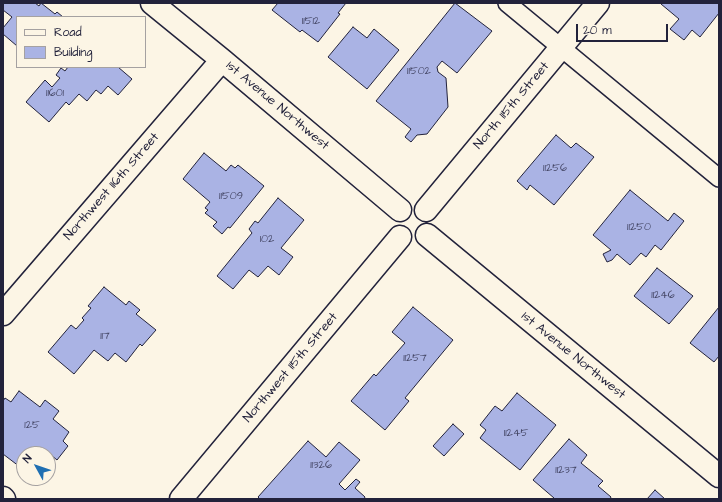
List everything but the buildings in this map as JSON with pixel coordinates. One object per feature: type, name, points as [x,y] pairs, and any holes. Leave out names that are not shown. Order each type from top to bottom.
[{"type":"street","name":"1st Avenue Northwest","points":[[152,3],[400,210]]},
{"type":"street","name":"North 115th Street","points":[[426,210],[598,3]]},
{"type":"street","name":"Northwest 116th Street","points":[[3,314],[222,60]]},
{"type":"street","points":[[415,204],[426,210],[432,221],[432,227],[427,236],[420,241],[414,242],[408,242],[400,237],[395,230],[394,224],[395,218],[400,210],[409,205],[415,204]]},
{"type":"street","name":"1st Avenue Northwest","points":[[427,236],[719,476]]},
{"type":"street","name":"Northwest 115th Street","points":[[181,499],[400,237]]},
{"type":"lane","points":[[507,3],[719,178]]}]
